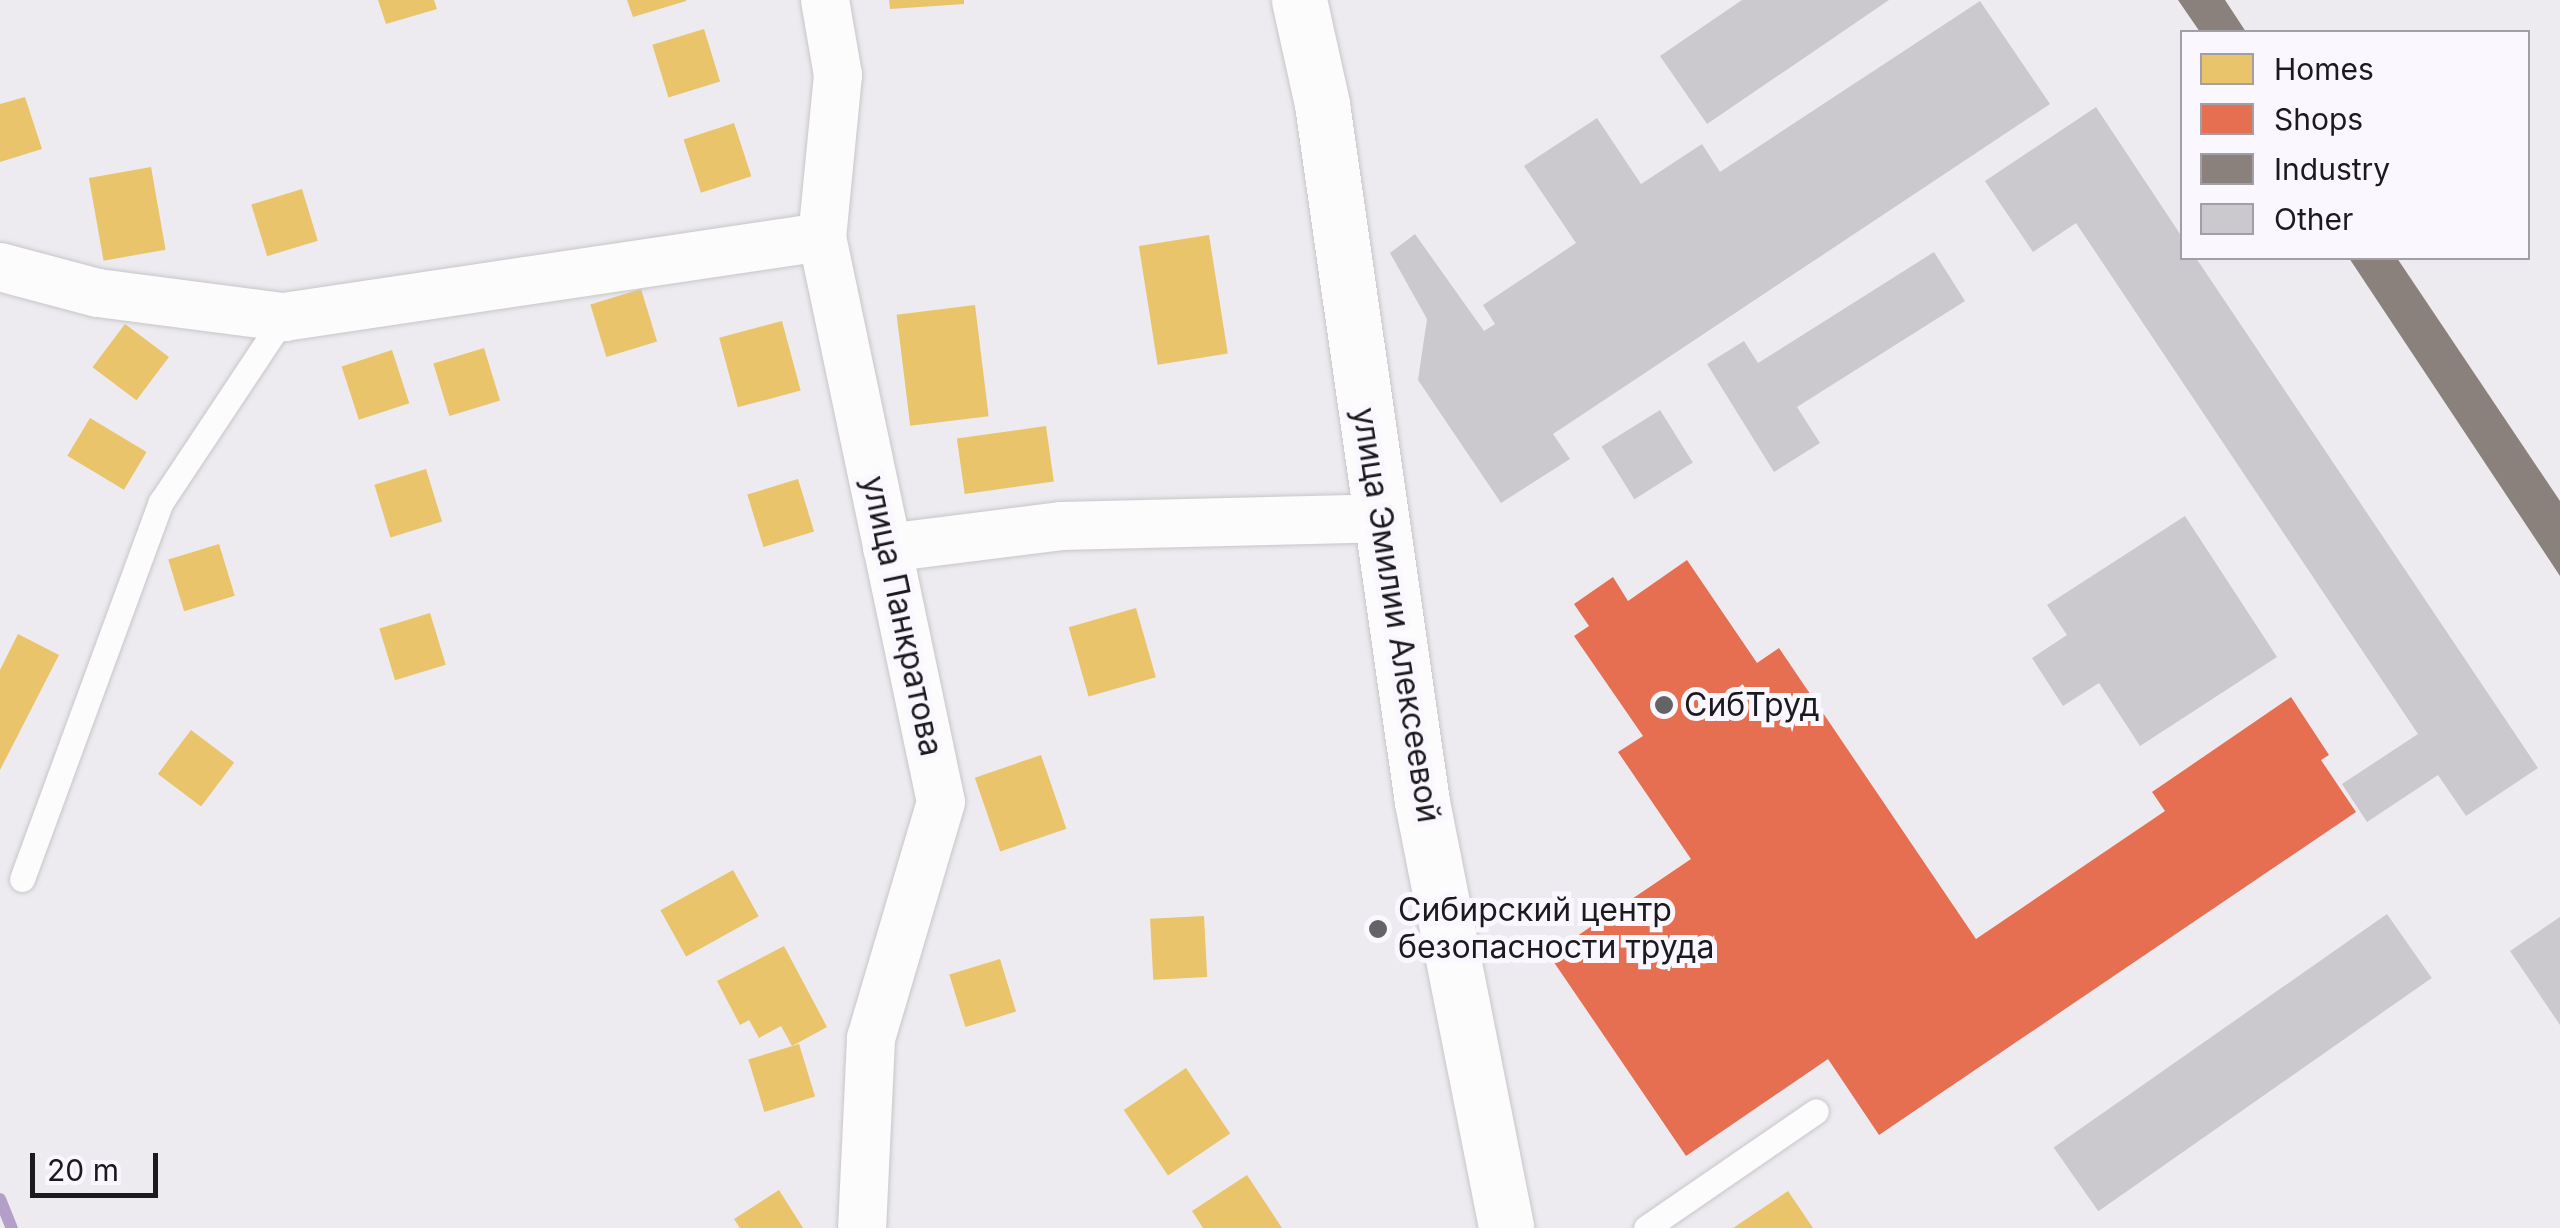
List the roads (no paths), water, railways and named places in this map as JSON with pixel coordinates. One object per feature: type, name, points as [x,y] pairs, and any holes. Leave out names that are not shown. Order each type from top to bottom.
[{"type":"street","name":"улица Панкратова","points":[[825,0],[838,75],[822,237],[942,802],[871,1039],[862,1228]]},
{"type":"street","name":"улица Эмилии Алексеевой","points":[[1299,0],[1322,104],[1422,802],[1506,1228]]},
{"type":"street","points":[[0,267],[98,292],[284,317],[822,237]]},
{"type":"street","points":[[887,548],[1061,526],[1380,518]]},
{"type":"lane","points":[[22,879],[162,502],[284,317]]},
{"type":"lane","points":[[1646,1228],[1816,1111]]},
{"type":"waterway","points":[[0,1199],[12,1228]]},
{"type":"place","name":"СибТруд","points":[[1664,705]]},
{"type":"place","name":"Сибирский центр безопасности труда","points":[[1378,929]]}]
